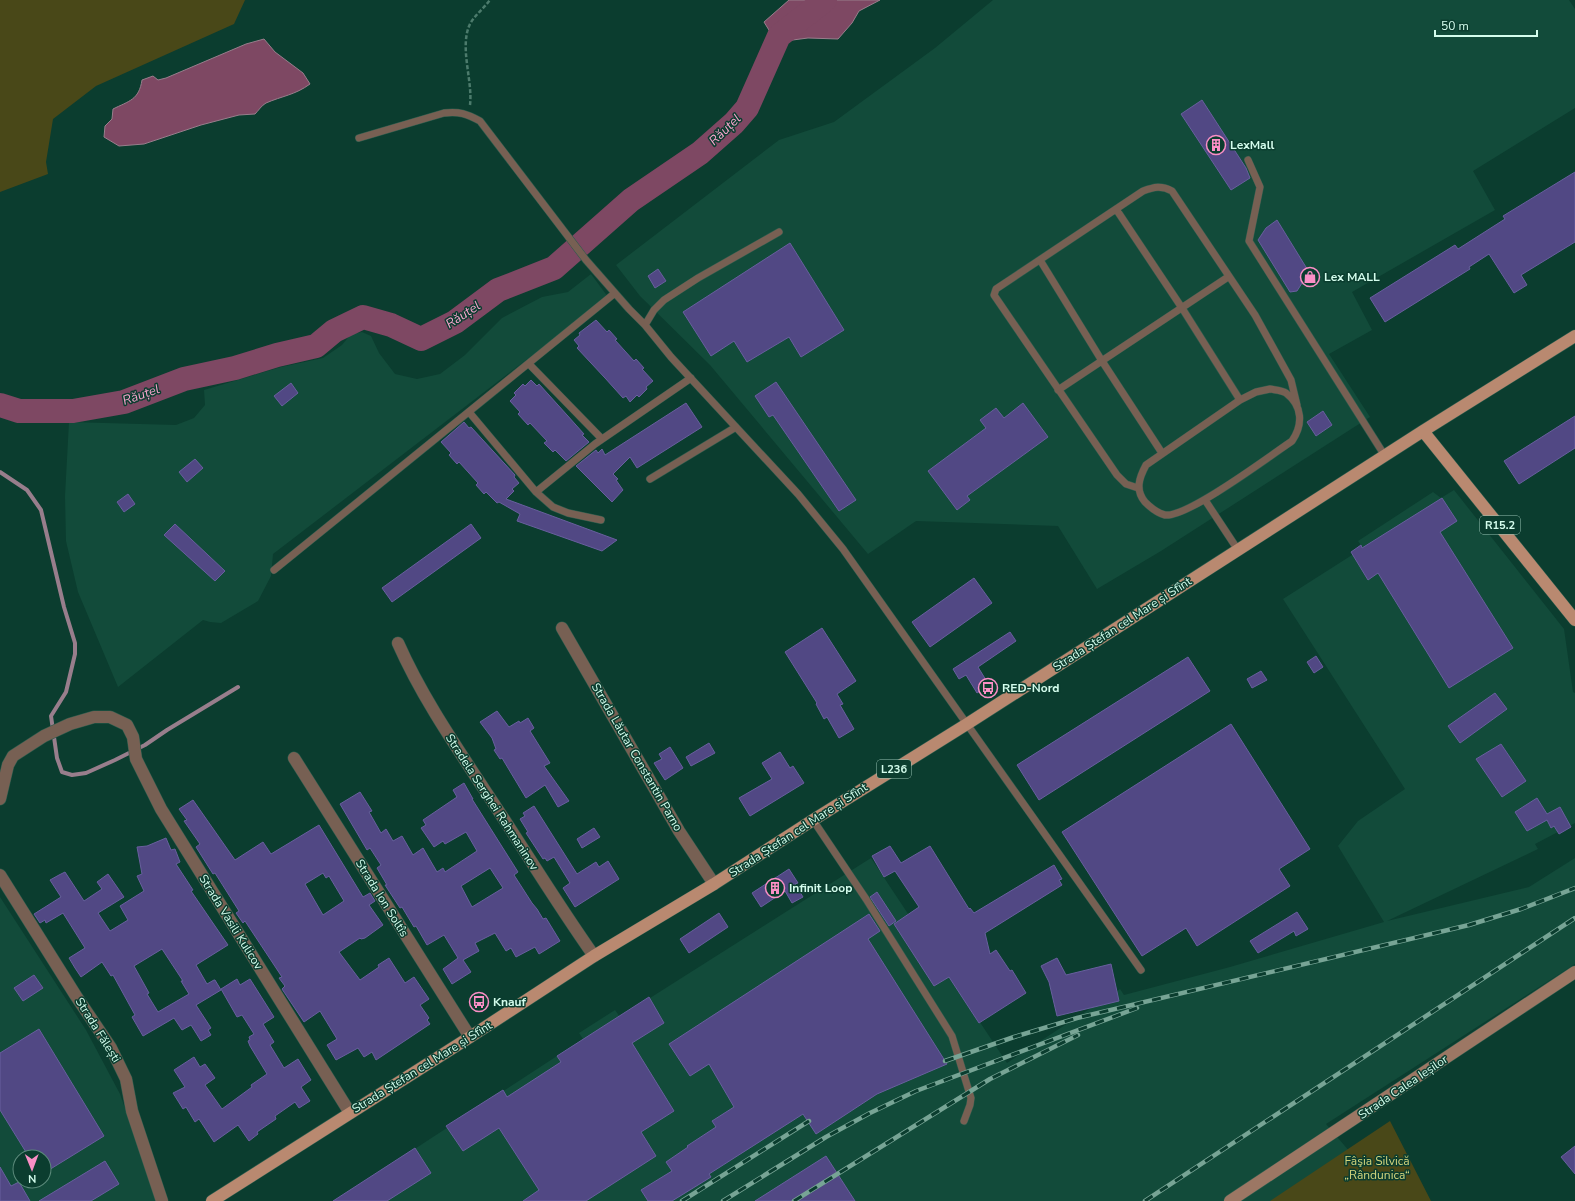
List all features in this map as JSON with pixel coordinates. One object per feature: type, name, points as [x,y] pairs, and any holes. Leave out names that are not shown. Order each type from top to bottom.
[{"type":"main road","name":"Strada Ștefan cel Mare și Sfînt","points":[[212,1201],[470,1037],[594,956],[714,884],[967,724],[1423,431],[1575,336]]},
{"type":"main road","name":"R15.2","points":[[1423,431],[1575,620]]},
{"type":"street","name":"Strada Lăutar Constantin Parno","points":[[562,628],[679,831],[714,884]]},
{"type":"street","name":"Stradela Serghei Rahmaninov","points":[[398,643],[416,682],[456,747],[565,915],[594,956]]},
{"type":"street","name":"Strada Vasili Kulicov","points":[[0,799],[8,765],[13,756],[44,736],[82,720],[94,717],[110,717],[127,725],[133,737],[136,759],[161,809],[350,1112]]},
{"type":"street","name":"Strada Ion Soltîs","points":[[294,758],[470,1037]]},
{"type":"street","name":"Strada Fălești","points":[[0,875],[76,996],[111,1048],[126,1079],[132,1111],[162,1201]]},
{"type":"street","name":"Strada Calea Ieșilor","points":[[1230,1201],[1575,972]]},
{"type":"lane","points":[[359,138],[444,112],[457,111],[469,114],[480,121],[586,260],[645,325],[671,357],[798,494],[843,549],[1141,970]]},
{"type":"lane","points":[[1248,160],[1260,187],[1249,241],[1385,456]]},
{"type":"lane","points":[[1138,488],[1126,484],[1117,475],[994,295],[996,289],[1004,283],[1143,192],[1157,186],[1172,191],[1228,277],[1255,315],[1291,380],[1297,405],[1300,419],[1297,434],[1292,441],[1205,500],[1177,514],[1165,514],[1150,508],[1141,497],[1138,488],[1140,476],[1146,465],[1240,400],[1256,392],[1270,389],[1285,392],[1297,405]]},
{"type":"lane","points":[[1116,209],[1182,308],[1240,400]]},
{"type":"lane","points":[[645,325],[654,310],[664,300],[698,278],[779,232]]},
{"type":"lane","points":[[1040,260],[1102,361],[1162,453]]},
{"type":"lane","points":[[1058,390],[1228,277]]},
{"type":"lane","points":[[274,570],[615,293]]},
{"type":"lane","points":[[529,364],[602,439]]},
{"type":"lane","points":[[536,492],[602,439],[691,378]]},
{"type":"lane","points":[[469,412],[536,492],[553,507],[568,513],[601,520]]},
{"type":"lane","points":[[650,479],[736,427]]},
{"type":"lane","points":[[1205,500],[1238,550]]},
{"type":"lane","points":[[813,820],[866,899],[952,1036],[971,1098],[964,1121]]},
{"type":"path","points":[[469,114],[471,91],[466,50],[467,36],[469,26],[490,0]]},
{"type":"shaded area","points":[[789,0],[880,0],[859,11],[852,23],[838,39],[808,38],[785,41],[772,35],[764,22]]},
{"type":"shaded area","points":[[993,0],[1569,0],[1575,9],[1575,108],[1473,171],[1495,210],[1352,292],[1372,330],[1329,354],[1370,417],[1161,551],[1097,589],[1058,526],[916,521],[868,554],[710,365],[640,296],[616,265],[779,140],[834,122],[935,48]]},
{"type":"shaded area","points":[[264,39],[275,52],[303,73],[310,84],[294,93],[266,103],[255,114],[239,115],[201,125],[144,144],[119,146],[104,137],[105,126],[112,119],[113,109],[128,102],[136,96],[141,87],[142,80],[153,76],[158,80],[166,78],[246,44]]},
{"type":"shaded area","points":[[591,274],[608,297],[273,554],[271,576],[258,601],[221,623],[203,620],[118,687],[78,592],[66,541],[65,496],[69,422],[176,425],[194,418],[205,405],[204,390],[281,367],[323,358],[342,345],[351,334],[362,332],[371,336],[379,353],[395,374],[417,379],[440,374],[465,355],[502,318],[542,297],[568,292]]},
{"type":"shaded area","points":[[1454,490],[1564,629],[1573,692],[1575,693],[1575,823],[1535,844],[1538,849],[1387,921],[1529,887],[1575,858],[1575,964],[1326,1124],[1362,1166],[1312,1201],[335,1201],[583,1039],[579,1033],[615,1010],[620,1017],[871,858],[1007,1063],[1120,989],[1124,995],[1230,967],[1384,922],[1338,846],[1358,821],[1405,789],[1283,599],[1363,548],[1358,541],[1433,492],[1441,498]]},
{"type":"shaded area","points":[[0,897],[86,1030],[120,1094],[135,1137],[161,1201],[0,1201]]},
{"type":"green space","points":[[0,0],[245,0],[234,24],[96,86],[53,119],[46,162],[48,174],[0,192]]},
{"type":"green space","name":"Fâşia Silvică „Rândunica“","points":[[1390,1121],[1431,1201],[1270,1201]]},
{"type":"building","name":"LexMall","points":[[1202,100],[1246,168],[1250,178],[1231,190],[1181,114]]},
{"type":"building","points":[[1575,172],[1575,242],[1521,275],[1527,285],[1514,293],[1489,254],[1469,267],[1470,269],[1385,322],[1370,298],[1455,245],[1458,249],[1505,219],[1503,216]]},
{"type":"building","points":[[1277,220],[1309,272],[1297,291],[1290,292],[1258,240],[1266,228]]},
{"type":"building","points":[[790,243],[844,330],[801,357],[789,337],[747,362],[734,341],[711,356],[683,312]]},
{"type":"building","points":[[658,269],[666,281],[655,288],[648,276]]},
{"type":"building","points":[[596,320],[607,332],[609,330],[617,339],[615,340],[634,361],[636,359],[644,368],[642,369],[653,381],[646,387],[647,389],[639,397],[637,395],[630,402],[626,396],[623,398],[577,348],[579,346],[574,340],[580,335],[579,333]]},
{"type":"building","points":[[531,380],[537,386],[539,384],[584,434],[582,435],[589,442],[566,461],[555,450],[553,452],[544,443],[547,441],[530,423],[528,425],[518,414],[520,412],[510,401],[516,395],[514,393],[523,384],[525,386]]},
{"type":"building","points":[[776,382],[856,500],[839,511],[773,415],[769,417],[755,396]]},
{"type":"building","points":[[291,383],[298,393],[282,406],[274,396]]},
{"type":"building","points":[[686,403],[702,427],[637,468],[630,457],[613,474],[618,479],[616,480],[623,490],[612,502],[576,466],[596,450],[598,453],[602,449],[605,455]]},
{"type":"building","points":[[1023,403],[1048,437],[967,496],[970,500],[957,510],[928,471],[986,428],[980,420],[996,408],[1004,418]]},
{"type":"building","points":[[1323,411],[1332,425],[1316,436],[1307,422]]},
{"type":"building","points":[[1575,416],[1575,448],[1519,484],[1504,461]]},
{"type":"building","points":[[464,422],[469,428],[471,427],[515,475],[514,477],[519,483],[512,489],[514,491],[506,499],[617,540],[602,551],[517,521],[520,514],[499,502],[497,503],[486,492],[484,494],[476,485],[478,483],[459,462],[457,464],[449,455],[451,453],[441,442]]},
{"type":"building","points":[[195,459],[203,468],[187,482],[179,472]]},
{"type":"building","points":[[128,494],[135,504],[124,512],[117,502]]},
{"type":"building","points":[[1442,498],[1457,521],[1440,532],[1513,648],[1449,688],[1378,573],[1368,580],[1351,552],[1361,545],[1362,548]]},
{"type":"building","points":[[175,524],[225,571],[215,581],[164,535]]},
{"type":"building","points":[[471,524],[481,538],[392,602],[382,588]]},
{"type":"building","points":[[974,578],[992,603],[930,647],[912,622]]},
{"type":"building","points":[[822,628],[856,681],[837,694],[843,704],[840,705],[854,729],[839,738],[827,717],[824,719],[816,704],[817,703],[785,652]]},
{"type":"building","points":[[1010,632],[1016,641],[978,667],[989,685],[977,693],[966,675],[959,679],[953,669]]},
{"type":"building","points":[[1316,656],[1323,667],[1314,673],[1307,662]]},
{"type":"building","points":[[1188,657],[1210,691],[1039,800],[1017,765]]},
{"type":"building","points":[[1261,671],[1267,680],[1252,688],[1247,679]]},
{"type":"building","points":[[1495,693],[1507,709],[1460,743],[1448,726]]},
{"type":"building","points":[[497,711],[509,727],[528,718],[534,728],[530,731],[550,763],[544,766],[569,801],[558,807],[545,785],[526,798],[502,758],[500,759],[494,750],[496,749],[492,738],[480,722]]},
{"type":"building","points":[[1231,724],[1310,849],[1279,869],[1290,886],[1197,946],[1186,928],[1142,956],[1062,832]]},
{"type":"building","points":[[709,743],[715,753],[691,766],[686,757]]},
{"type":"building","points":[[1501,744],[1526,781],[1502,797],[1476,759]]},
{"type":"building","points":[[670,747],[683,768],[665,780],[654,763],[662,759],[659,754]]},
{"type":"building","points":[[780,752],[790,768],[793,766],[804,783],[750,816],[739,798],[772,779],[762,763]]},
{"type":"building","points":[[464,783],[472,799],[518,872],[514,875],[543,919],[546,918],[560,941],[539,954],[535,947],[516,957],[511,948],[506,951],[495,933],[475,943],[479,951],[463,960],[471,972],[452,984],[443,969],[458,958],[444,935],[427,945],[416,926],[414,927],[402,907],[400,908],[385,885],[387,885],[377,868],[381,865],[370,848],[367,850],[340,804],[360,792],[372,811],[369,812],[381,833],[386,829],[393,841],[402,836],[413,855],[423,848],[437,872],[443,868],[445,872],[477,851],[466,832],[445,844],[443,841],[434,847],[421,828],[426,825],[423,820],[457,797],[453,790]],"holes":[[[490,868],[503,888],[472,907],[461,886]]]},
{"type":"building","points":[[1537,798],[1547,814],[1560,807],[1571,827],[1559,834],[1554,826],[1551,828],[1547,820],[1527,831],[1515,812]]},
{"type":"building","points":[[193,800],[235,860],[263,842],[271,854],[319,825],[363,897],[370,893],[375,901],[369,905],[383,925],[365,938],[360,938],[339,952],[360,980],[389,958],[405,983],[414,977],[429,999],[420,1005],[429,1018],[427,1020],[430,1024],[376,1060],[372,1052],[364,1057],[358,1048],[336,1060],[327,1045],[337,1039],[320,1011],[304,1022],[282,989],[285,986],[279,978],[282,977],[245,921],[243,923],[236,913],[239,911],[215,873],[213,874],[196,847],[200,844],[184,821],[187,820],[179,809]],"holes":[[[323,873],[326,878],[329,876],[344,901],[323,915],[305,884]]]},
{"type":"building","points":[[534,806],[577,874],[596,862],[599,867],[608,861],[619,879],[575,907],[563,888],[570,883],[554,857],[547,861],[545,858],[543,859],[526,833],[528,832],[520,819],[525,816],[523,813]]},
{"type":"building","points":[[594,828],[600,837],[582,848],[577,839]]},
{"type":"building","points":[[166,838],[171,850],[175,849],[180,862],[176,864],[193,890],[191,891],[228,945],[196,965],[207,984],[215,980],[221,990],[196,1005],[211,1028],[208,1030],[211,1035],[201,1041],[191,1025],[182,1030],[174,1018],[143,1036],[132,1017],[135,1015],[113,975],[111,976],[102,962],[81,977],[75,968],[69,958],[85,948],[63,913],[46,923],[45,920],[40,923],[34,914],[61,897],[50,880],[59,875],[65,872],[84,901],[102,889],[97,882],[108,874],[124,897],[98,913],[110,931],[128,920],[120,906],[144,891],[137,876],[142,874],[137,847],[147,846]],"holes":[[[162,949],[183,981],[181,981],[189,994],[158,1012],[147,994],[149,993],[134,966]]]},
{"type":"building","points":[[890,846],[901,863],[930,846],[969,909],[970,908],[974,913],[1054,865],[1062,879],[1059,880],[1062,885],[985,933],[990,954],[996,950],[1010,971],[1012,970],[1026,993],[979,1023],[949,977],[934,986],[894,924],[919,907],[895,871],[884,877],[872,856]]},
{"type":"building","name":"Infinit Loop","points":[[789,869],[798,883],[795,884],[803,897],[792,903],[785,891],[761,907],[752,893]]},
{"type":"building","points":[[877,892],[896,921],[889,926],[870,897]]},
{"type":"building","points":[[1297,912],[1308,929],[1296,936],[1294,931],[1258,953],[1250,941]]},
{"type":"building","points":[[719,913],[728,927],[689,953],[680,939]]},
{"type":"building","points":[[869,914],[880,931],[868,939],[947,1064],[877,1094],[816,1134],[803,1114],[709,1174],[711,1177],[672,1201],[648,1201],[641,1190],[672,1171],[666,1162],[716,1127],[712,1121],[734,1107],[709,1064],[690,1076],[669,1044]]},
{"type":"building","points":[[1057,958],[1066,975],[1111,964],[1119,1001],[1057,1016],[1049,982],[1041,966]]},
{"type":"building","points":[[34,975],[43,988],[23,1001],[14,988]]},
{"type":"building","points":[[237,979],[240,985],[250,979],[274,1017],[263,1024],[274,1042],[270,1045],[284,1068],[298,1059],[311,1080],[301,1087],[310,1101],[299,1108],[295,1102],[275,1116],[276,1119],[257,1132],[258,1134],[249,1141],[238,1125],[214,1142],[199,1119],[195,1122],[186,1107],[183,1109],[173,1093],[185,1087],[174,1070],[194,1057],[200,1067],[205,1064],[215,1078],[205,1085],[222,1109],[267,1074],[248,1041],[250,1040],[249,1037],[254,1034],[242,1015],[237,1017],[221,989]]},
{"type":"building","points":[[649,997],[664,1023],[632,1043],[674,1111],[641,1132],[656,1156],[586,1201],[523,1201],[539,1190],[499,1128],[463,1151],[446,1126],[503,1090],[507,1097],[561,1062],[557,1056]]},
{"type":"building","points":[[39,1029],[104,1136],[52,1168],[52,1149],[24,1149],[0,1110],[0,1053]]},
{"type":"building","points":[[1575,1146],[1575,1174],[1561,1157]]},
{"type":"building","points":[[415,1148],[431,1173],[387,1201],[333,1201]]},
{"type":"building","points":[[826,1156],[855,1201],[755,1201]]},
{"type":"building","points":[[105,1161],[119,1184],[91,1201],[39,1201]]},
{"type":"building","points":[[0,1167],[12,1186],[12,1189],[23,1189],[30,1201],[0,1201]]},
{"type":"waterway","name":"Răuțel","points":[[0,405],[19,411],[73,411],[124,402],[184,379],[235,368],[277,355],[316,346],[334,331],[363,317],[391,325],[421,339],[455,322],[498,290],[554,268],[631,200],[700,153],[734,123],[747,108],[779,36],[825,0]]},
{"type":"waterway","points":[[0,472],[27,490],[41,510],[64,607],[75,643],[75,654],[66,692],[51,716],[57,758],[62,772],[72,775],[86,773],[115,760],[145,745],[238,687]]},
{"type":"railway","points":[[945,1061],[1014,1037],[1077,1018],[1469,925],[1521,909],[1575,888]]},
{"type":"railway","points":[[1145,1201],[1575,918]]},
{"type":"railway","points":[[723,1201],[826,1137],[870,1113],[916,1091],[1137,1008]]},
{"type":"railway","points":[[794,1201],[990,1079],[1078,1035]]},
{"type":"railway","points":[[682,1201],[809,1121]]},
{"type":"place","name":"LexMall","points":[[1216,145]]},
{"type":"place","name":"Lex MALL","points":[[1310,277]]},
{"type":"place","name":"RED-Nord","points":[[988,688]]},
{"type":"place","name":"Infinit Loop","points":[[775,888]]},
{"type":"place","name":"Knauf","points":[[479,1002]]}]
